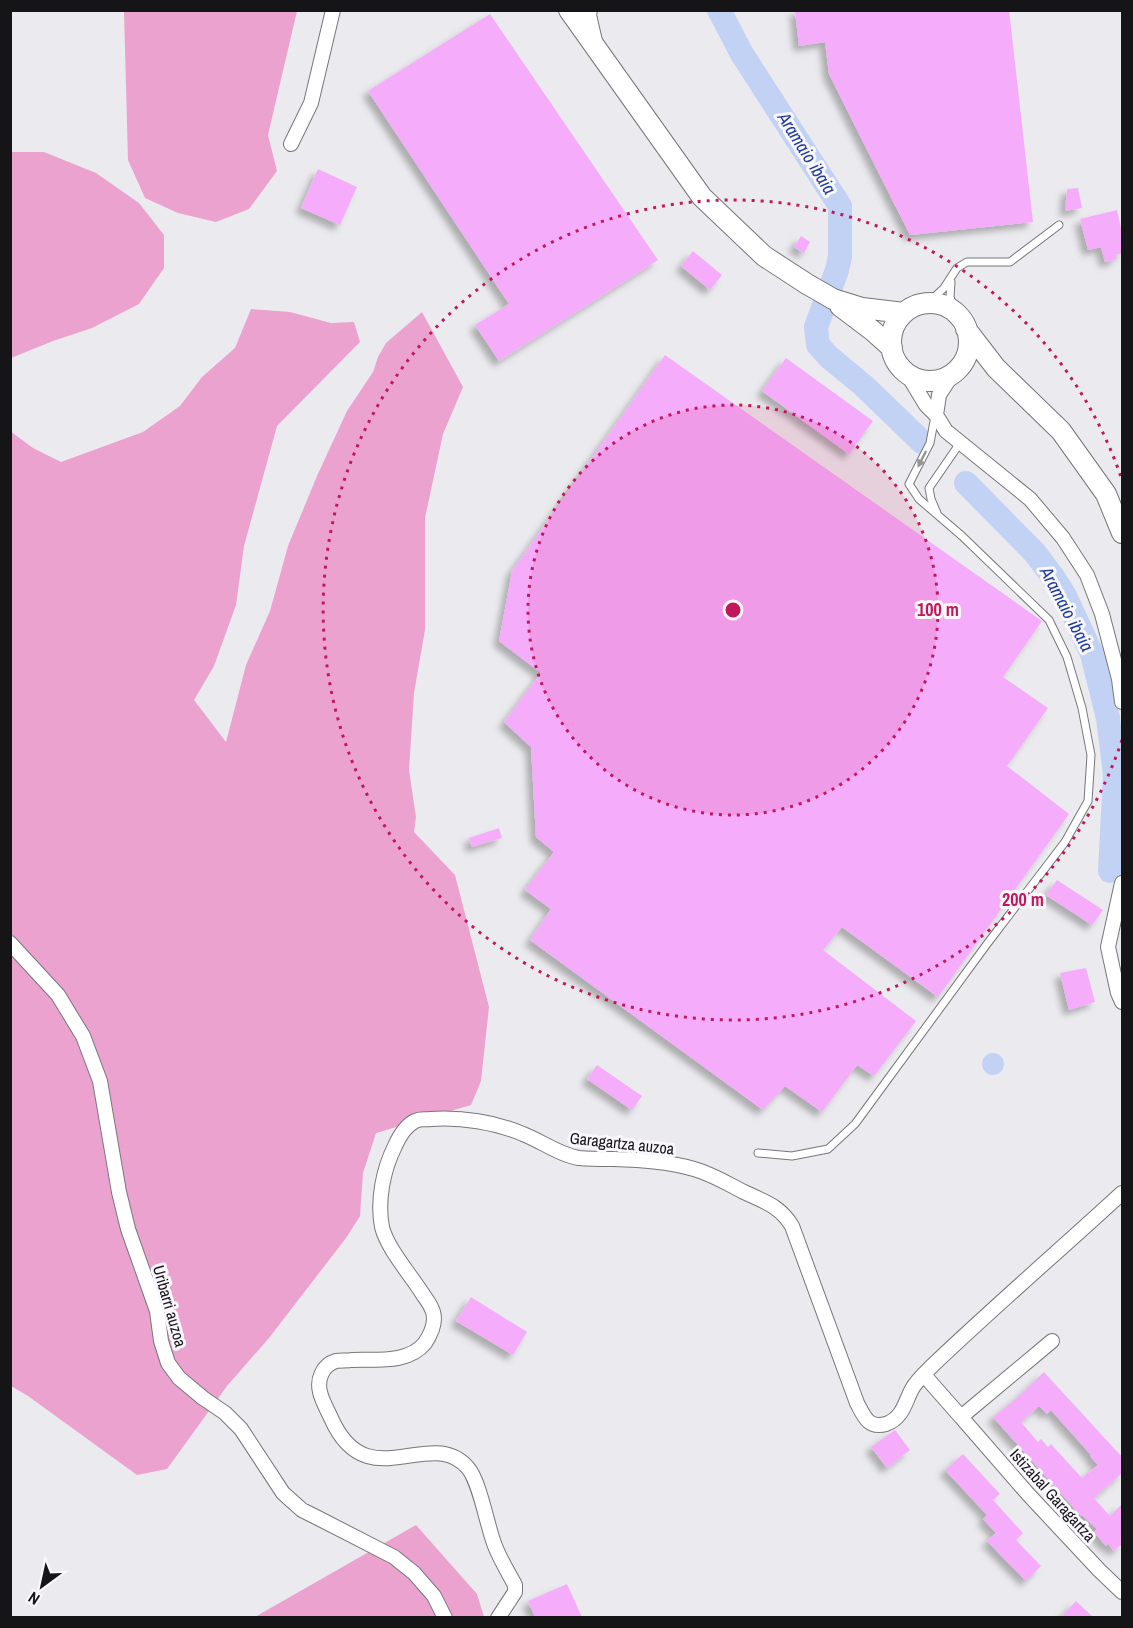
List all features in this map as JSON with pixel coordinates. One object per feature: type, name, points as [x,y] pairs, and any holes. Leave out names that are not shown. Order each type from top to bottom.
[{"type":"main road","points":[[576,11],[598,51],[702,197],[764,256],[834,299],[862,308],[904,313]]},
{"type":"main road","points":[[834,299],[891,348]]},
{"type":"main road","points":[[958,370],[969,349],[969,335],[963,321],[955,312],[937,304],[928,303],[904,313],[896,323],[891,348],[897,364],[909,375],[925,381],[939,380],[958,370],[987,371],[1009,382]]},
{"type":"main road","points":[[966,329],[1009,382],[1061,431],[1106,494],[1122,533]]},
{"type":"street","points":[[291,144],[311,103],[333,10]]},
{"type":"street","points":[[936,415],[939,395],[958,370]]},
{"type":"street","points":[[906,372],[945,431],[1030,499],[1063,538],[1087,575],[1102,614],[1119,679],[1122,702]]},
{"type":"street","points":[[1122,883],[1108,947],[1122,1002]]},
{"type":"street","name":"Uribarri auzoa","points":[[10,943],[58,995],[83,1036],[100,1081],[119,1192],[128,1229],[157,1311],[161,1341],[168,1363],[179,1378],[225,1413],[241,1429],[283,1493],[302,1510],[394,1557],[414,1573],[435,1596],[445,1617]]},
{"type":"street","name":"Garagartza auzoa","points":[[498,1617],[515,1592],[515,1585],[495,1548],[468,1469],[451,1455],[443,1453],[390,1458],[359,1453],[342,1439],[320,1393],[321,1373],[334,1361],[396,1359],[413,1353],[424,1343],[431,1331],[434,1322],[433,1312],[389,1246],[382,1228],[380,1208],[388,1162],[403,1131],[411,1123],[419,1119],[455,1119],[477,1122],[521,1133],[579,1158],[621,1159],[692,1168],[777,1207],[792,1226],[840,1359],[865,1420],[874,1425],[886,1424],[897,1418],[904,1409],[913,1387],[924,1375]]},
{"type":"street","points":[[924,1375],[992,1310],[1122,1193]]},
{"type":"street","points":[[961,1417],[1052,1341]]},
{"type":"street","name":"Istizabal Garagartza","points":[[924,1375],[1028,1494],[1122,1592]]},
{"type":"lane","points":[[928,303],[951,279],[957,268],[968,262],[1010,262],[1059,225]]},
{"type":"lane","points":[[951,279],[950,297],[955,312]]},
{"type":"lane","points":[[758,1154],[792,1156],[828,1149],[855,1124],[1065,842],[1088,801],[1091,755],[1082,708],[1067,657],[1050,620],[920,499],[909,484],[930,443],[936,415]]},
{"type":"lane","points":[[938,516],[929,488],[960,443]]},
{"type":"shaded area","points":[[124,11],[297,11],[268,135],[277,171],[249,209],[216,222],[178,213],[145,198],[128,160]]},
{"type":"shaded area","points":[[11,152],[44,152],[96,173],[139,203],[164,235],[164,268],[139,304],[92,328],[11,358]]},
{"type":"shaded area","points":[[251,309],[290,312],[331,323],[354,322],[360,342],[277,426],[244,546],[236,605],[214,666],[194,700],[226,742],[246,665],[270,611],[288,546],[317,476],[347,411],[373,372],[386,343],[422,312],[463,387],[443,434],[425,518],[425,630],[414,693],[409,770],[416,817],[414,832],[455,875],[489,1007],[481,1081],[471,1105],[376,1133],[363,1173],[360,1216],[346,1238],[269,1338],[227,1386],[167,1469],[137,1475],[11,1386],[10,431],[33,448],[61,462],[143,432],[180,406],[202,377],[235,348]]},
{"type":"shaded area","points":[[416,1525],[477,1594],[484,1617],[253,1618]]},
{"type":"water","points":[[993,1053],[1001,1056],[1004,1064],[1001,1072],[993,1075],[985,1072],[982,1064],[985,1056]]},
{"type":"building","points":[[795,10],[1009,10],[1033,222],[910,235],[829,74],[825,42],[799,46]]},
{"type":"building","points":[[490,14],[658,260],[499,361],[475,325],[509,304],[368,91]]},
{"type":"building","points":[[318,169],[357,187],[340,225],[301,208]]},
{"type":"building","points":[[1078,188],[1082,208],[1065,211],[1067,189]]},
{"type":"building","points":[[1117,210],[1122,233],[1122,253],[1115,255],[1117,259],[1105,262],[1101,247],[1088,250],[1080,219]]},
{"type":"building","points":[[801,236],[810,242],[804,253],[794,247]]},
{"type":"building","points":[[693,251],[722,275],[710,290],[681,266]]},
{"type":"building","points":[[665,355],[1042,621],[1003,677],[1048,708],[1007,766],[1069,814],[938,997],[842,927],[823,950],[916,1021],[874,1076],[857,1065],[822,1112],[785,1086],[763,1110],[530,940],[551,909],[525,890],[554,852],[536,837],[531,747],[504,722],[541,673],[499,641],[512,571]]},
{"type":"building","points":[[786,358],[873,421],[849,454],[762,391]]},
{"type":"building","points":[[499,828],[502,838],[472,847],[469,838]]},
{"type":"building","points":[[1057,880],[1103,910],[1092,925],[1046,895]]},
{"type":"building","points":[[1086,968],[1095,1002],[1069,1010],[1060,973]]},
{"type":"building","points":[[597,1065],[642,1096],[632,1110],[587,1079]]},
{"type":"building","points":[[471,1297],[527,1332],[513,1355],[456,1321]]},
{"type":"building","points":[[1044,1372],[1122,1457],[1122,1473],[1094,1498],[1110,1516],[1122,1504],[1122,1544],[1114,1551],[1108,1544],[1106,1546],[1094,1532],[1097,1529],[1081,1516],[993,1417]],"holes":[[[1039,1406],[1047,1414],[1051,1410],[1098,1465],[1082,1478],[1051,1444],[1048,1447],[1041,1439],[1038,1442],[1021,1422]]]},
{"type":"building","points":[[895,1430],[910,1450],[887,1468],[871,1447]]},
{"type":"building","points":[[963,1454],[1000,1494],[993,1500],[1023,1533],[1016,1540],[1041,1566],[1026,1581],[987,1541],[996,1533],[983,1519],[987,1515],[945,1470]]},
{"type":"building","points":[[567,1584],[582,1617],[535,1617],[528,1601]]},
{"type":"building","points":[[1076,1601],[1093,1617],[1061,1617]]},
{"type":"waterway","name":"Aramaio ibaia","points":[[719,10],[742,54],[840,206],[840,257],[816,327],[818,345],[922,442]]},
{"type":"waterway","name":"Aramaio ibaia","points":[[966,483],[1035,553],[1053,577],[1065,596],[1092,654],[1108,718],[1115,774],[1110,871]]}]
